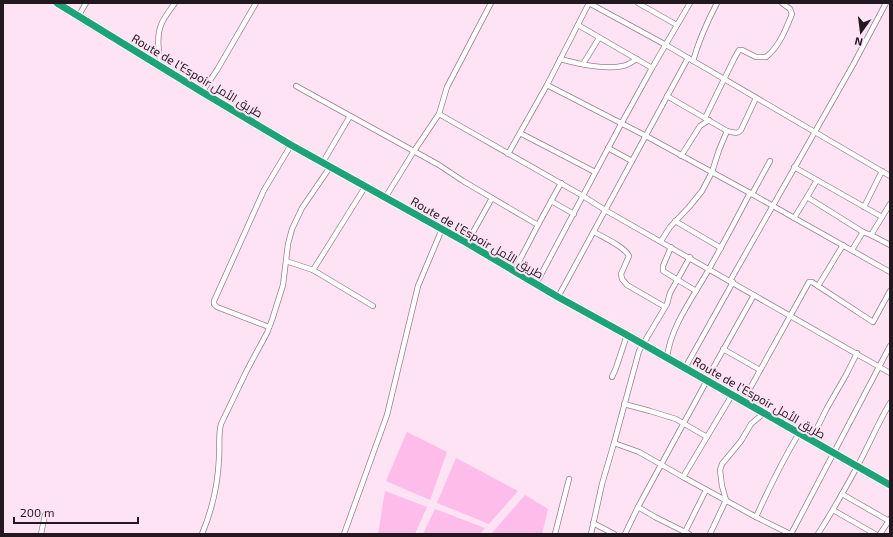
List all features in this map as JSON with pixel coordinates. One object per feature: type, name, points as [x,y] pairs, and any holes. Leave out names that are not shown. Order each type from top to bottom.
[{"type":"highway","name":"Route de l’Espoir طريق الأمل","points":[[57,3],[291,145],[467,243],[558,297],[890,485]]},
{"type":"street","points":[[78,17],[86,3]]},
{"type":"street","points":[[161,67],[158,41],[159,31],[164,18],[175,3]]},
{"type":"street","points":[[202,92],[256,3]]},
{"type":"street","points":[[385,198],[439,114],[447,87],[491,3]]},
{"type":"street","points":[[508,154],[547,85],[589,3],[597,4],[890,176]]},
{"type":"street","points":[[638,3],[677,25]]},
{"type":"street","points":[[536,284],[621,123],[690,3]]},
{"type":"street","points":[[693,61],[706,24],[717,3]]},
{"type":"street","points":[[681,156],[700,126],[707,119],[724,79],[739,50],[756,57],[766,58],[778,45],[792,14],[790,9],[782,3]]},
{"type":"street","points":[[685,368],[772,206],[853,65],[886,3]]},
{"type":"street","points":[[578,25],[652,68]]},
{"type":"street","points":[[583,64],[599,38]]},
{"type":"street","points":[[560,58],[583,64],[618,67],[624,66],[637,59]]},
{"type":"street","points":[[558,297],[688,58]]},
{"type":"street","points":[[547,85],[646,136],[751,193],[890,272]]},
{"type":"street","points":[[296,86],[439,165],[538,225]]},
{"type":"street","points":[[667,96],[727,131],[735,133],[739,132],[756,98]]},
{"type":"street","points":[[439,114],[890,373]]},
{"type":"street","points":[[323,162],[350,116]]},
{"type":"street","points":[[661,241],[675,221],[702,191],[712,172],[727,131]]},
{"type":"street","points":[[520,132],[595,172]]},
{"type":"street","points":[[269,327],[217,307],[214,304],[214,301],[264,190],[291,145]]},
{"type":"street","points":[[608,148],[632,161]]},
{"type":"street","points":[[667,358],[674,330],[770,161]]},
{"type":"street","points":[[202,534],[211,510],[217,482],[219,430],[221,424],[269,327],[283,286],[288,244],[296,219],[330,167]]},
{"type":"street","points":[[794,167],[882,217]]},
{"type":"street","points":[[864,207],[882,171]]},
{"type":"street","points":[[794,218],[817,180]]},
{"type":"street","points":[[514,271],[561,183]]},
{"type":"street","points":[[313,270],[365,187]]},
{"type":"street","points":[[807,197],[863,232],[890,245]]},
{"type":"street","points":[[467,243],[492,198]]},
{"type":"street","points":[[551,201],[574,214]]},
{"type":"street","points":[[871,235],[890,204]]},
{"type":"street","points":[[675,221],[721,248]]},
{"type":"street","points":[[344,534],[387,415],[418,286],[442,230]]},
{"type":"street","points":[[594,232],[628,252],[629,256],[621,274],[622,279],[627,285],[665,308]]},
{"type":"street","points":[[852,250],[863,232]]},
{"type":"street","points":[[818,286],[843,246]]},
{"type":"street","points":[[671,247],[662,266],[663,271],[696,291]]},
{"type":"street","points":[[591,534],[602,484],[639,350],[665,308],[670,293],[690,257]]},
{"type":"street","points":[[286,261],[313,270],[373,306]]},
{"type":"street","points":[[743,401],[808,283],[811,282],[818,286],[873,322],[890,291]]},
{"type":"street","points":[[713,368],[754,294]]},
{"type":"street","points":[[612,377],[627,335]]},
{"type":"street","points":[[614,443],[639,452],[706,490],[790,534],[890,346]]},
{"type":"street","points":[[723,348],[760,370]]},
{"type":"street","points":[[811,440],[857,354]]},
{"type":"street","points":[[625,534],[683,422],[705,384]]},
{"type":"street","points":[[683,477],[732,395]]},
{"type":"street","points":[[818,534],[857,467],[890,403]]},
{"type":"street","points":[[624,404],[676,419],[707,437]]},
{"type":"street","points":[[710,534],[726,500],[720,470],[722,464],[741,441],[751,424],[764,413]]},
{"type":"street","points":[[756,517],[773,481],[799,433]]},
{"type":"street","points":[[555,534],[569,479]]},
{"type":"street","points":[[638,507],[687,533],[706,490]]},
{"type":"street","points":[[842,494],[889,520],[880,534]]},
{"type":"street","points":[[833,510],[867,532],[875,534]]},
{"type":"street","points":[[41,534],[44,515]]},
{"type":"street","points":[[593,523],[614,534]]},
{"type":"shaded area","points":[[407,432],[447,452],[430,500],[386,481]]},
{"type":"shaded area","points":[[456,458],[518,491],[489,524],[437,503]]},
{"type":"shaded area","points":[[385,491],[427,507],[415,534],[378,534]]},
{"type":"shaded area","points":[[525,495],[548,509],[542,534],[491,534]]},
{"type":"shaded area","points":[[435,509],[485,528],[480,534],[423,534]]}]
